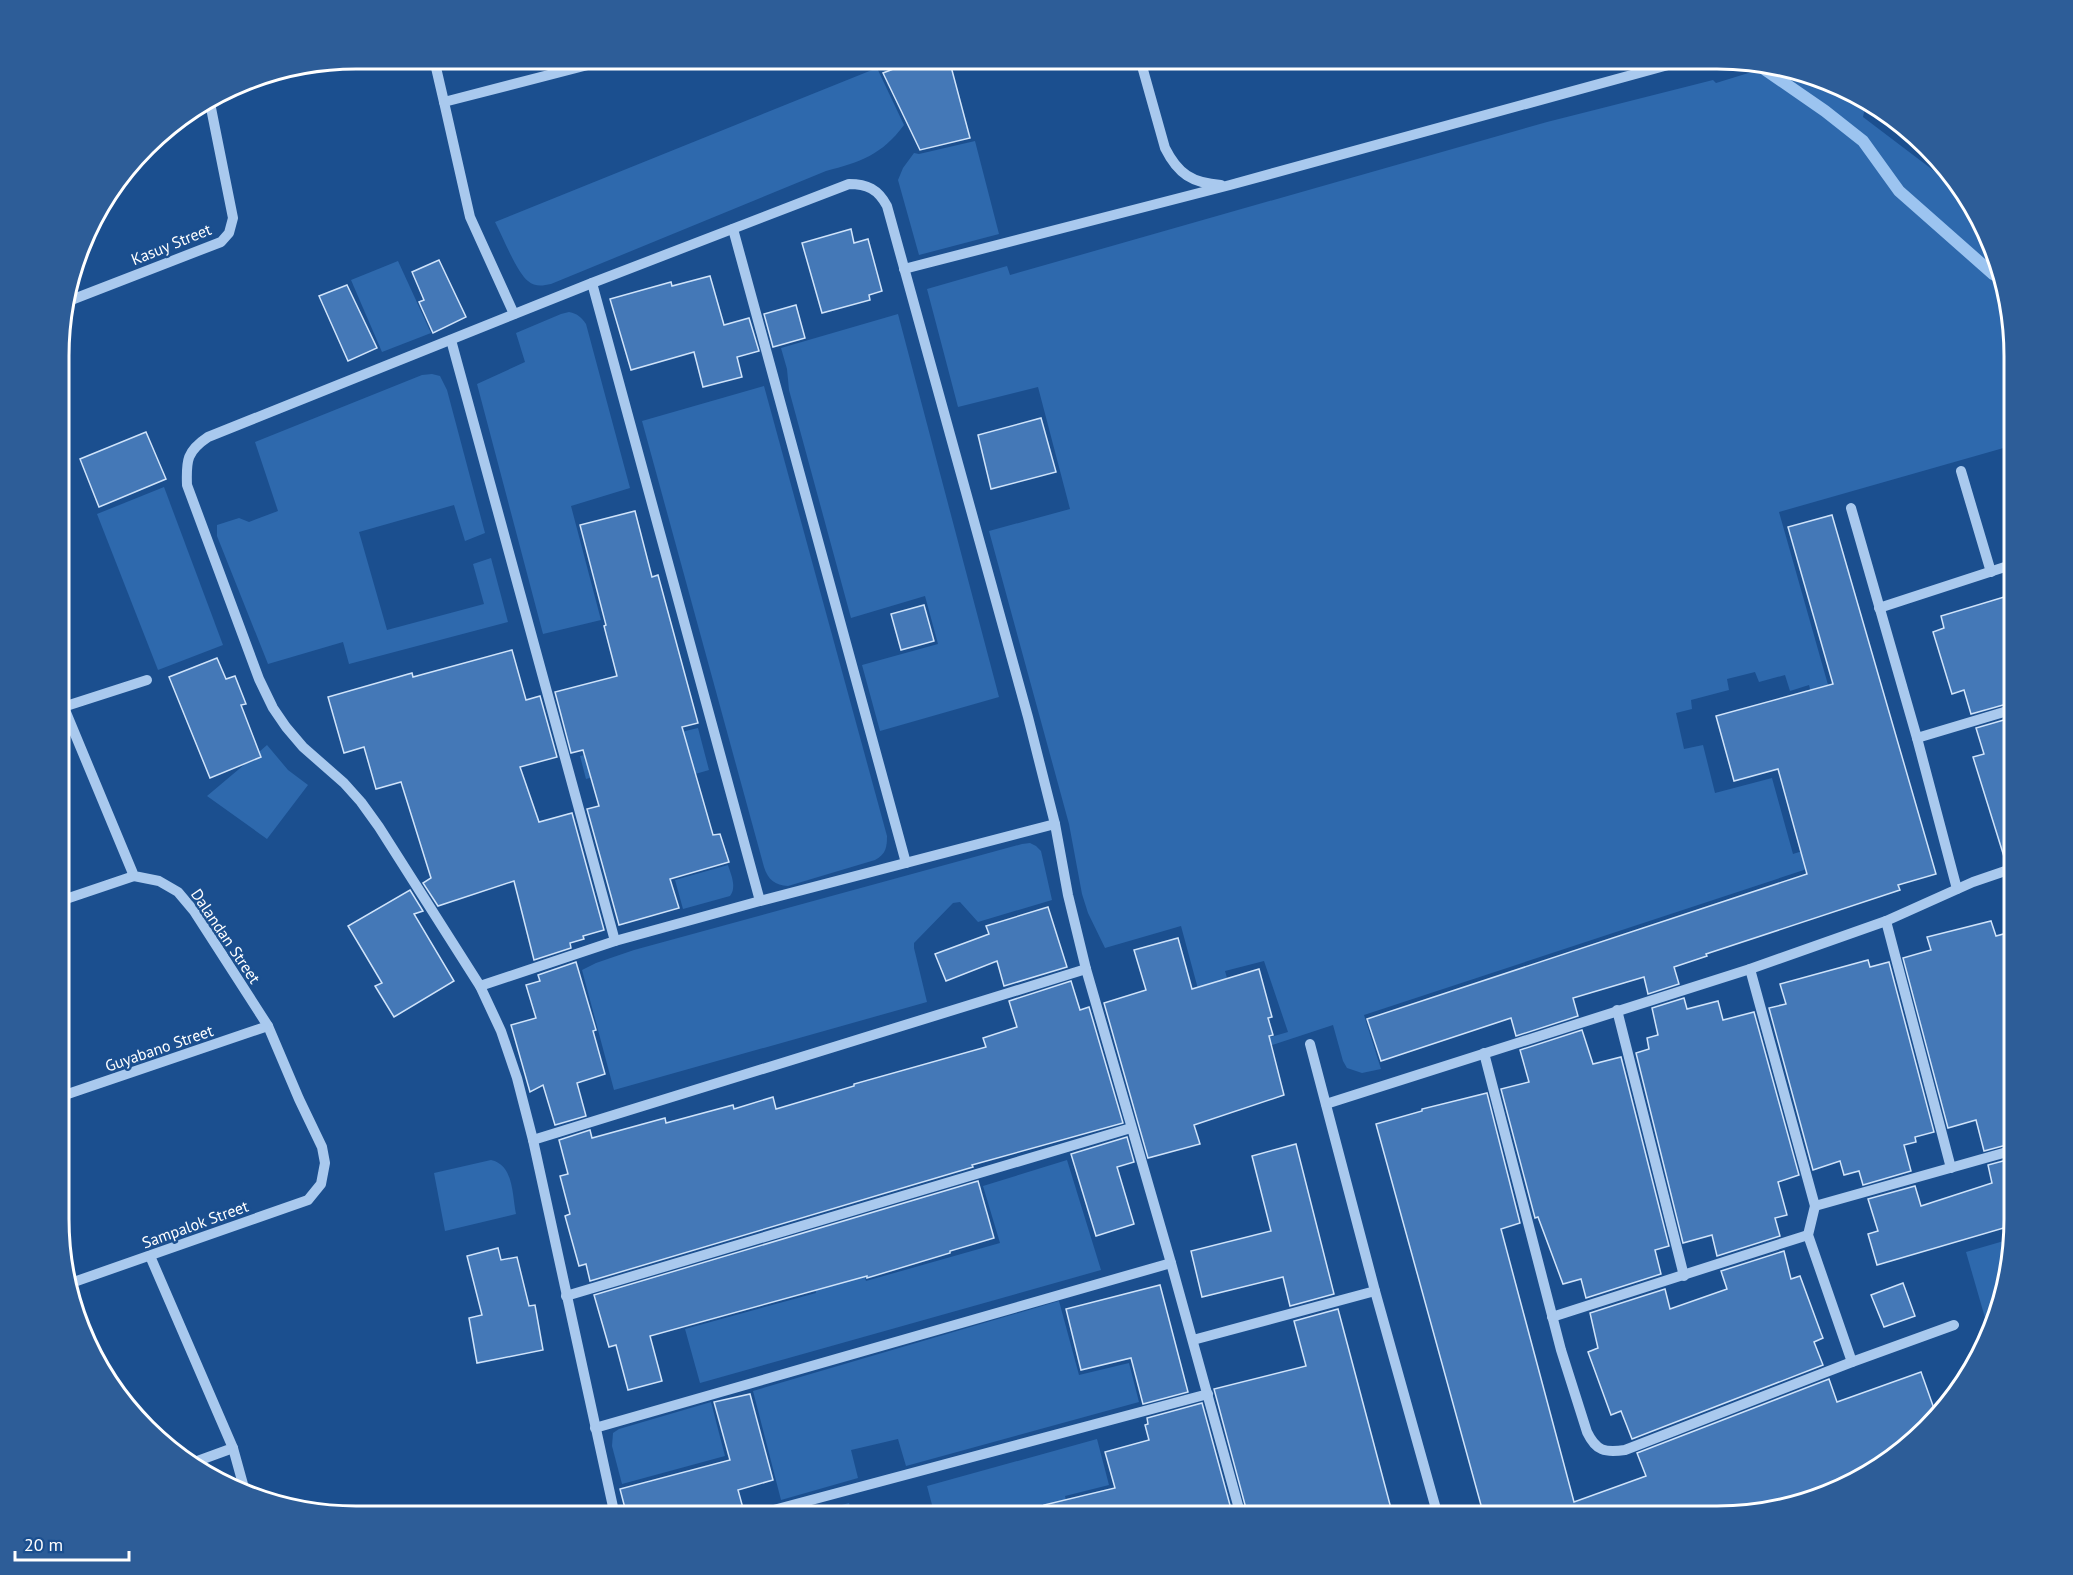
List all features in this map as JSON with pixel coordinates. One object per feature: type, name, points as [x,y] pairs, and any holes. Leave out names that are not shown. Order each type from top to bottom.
[{"type":"street","points":[[436,69],[470,217],[514,314]]},
{"type":"street","points":[[444,102],[572,69]]},
{"type":"street","points":[[1143,69],[1165,148],[1172,161],[1192,180],[1230,186]]},
{"type":"street","points":[[904,269],[1230,186],[1654,69]]},
{"type":"street","name":"Kasuy Street","points":[[75,298],[221,242],[230,233],[233,218],[211,109]]},
{"type":"street","points":[[613,1506],[533,1140],[517,1078],[501,1031],[480,986],[361,802],[344,783],[303,747],[273,708],[259,680],[187,485],[186,468],[189,456],[197,444],[208,437],[592,282],[849,184],[862,184],[874,189],[887,206],[1028,717],[1055,824],[1068,895],[1086,969],[1238,1506]]},
{"type":"street","points":[[733,229],[906,863]]},
{"type":"street","points":[[592,282],[760,901]]},
{"type":"street","points":[[451,340],[615,941]]},
{"type":"street","points":[[1961,471],[1991,572]]},
{"type":"street","points":[[1851,508],[1917,738],[1957,889]]},
{"type":"street","points":[[1879,608],[2004,567]]},
{"type":"street","points":[[69,702],[147,680]]},
{"type":"street","points":[[1917,738],[2004,712]]},
{"type":"street","points":[[69,723],[134,876],[69,898]]},
{"type":"street","points":[[480,986],[615,941],[1055,824]]},
{"type":"street","points":[[1326,1104],[1750,969],[1886,921],[1957,889],[2004,872]]},
{"type":"street","name":"Dalandan Street","points":[[134,876],[159,881],[178,892],[194,911],[268,1026],[322,1147],[325,1163],[321,1184]]},
{"type":"street","points":[[1886,921],[1951,1168]]},
{"type":"street","points":[[533,1140],[1086,969]]},
{"type":"street","points":[[1750,969],[1815,1206],[1808,1235],[1852,1362]]},
{"type":"street","points":[[1617,1011],[1684,1276]]},
{"type":"street","name":"Guyabano Street","points":[[69,1094],[268,1026]]},
{"type":"street","points":[[1310,1044],[1375,1291],[1435,1506]]},
{"type":"street","points":[[1484,1053],[1552,1317],[1587,1432],[1591,1441],[1600,1449],[1614,1452],[1625,1450],[1954,1325]]},
{"type":"street","points":[[566,1296],[1131,1128]]},
{"type":"street","points":[[1815,1206],[2004,1152]]},
{"type":"street","name":"Sampalok Street","points":[[76,1281],[308,1200],[321,1184]]},
{"type":"street","points":[[1552,1317],[1808,1235]]},
{"type":"street","points":[[150,1256],[233,1448],[243,1482]]},
{"type":"street","points":[[596,1428],[1171,1263]]},
{"type":"street","points":[[1192,1340],[1375,1291]]},
{"type":"street","points":[[788,1506],[1208,1394]]},
{"type":"street","points":[[200,1459],[233,1448]]},
{"type":"shaded area","points":[[875,69],[877,69],[904,125],[887,144],[870,156],[826,171],[551,284],[539,286],[524,277],[495,222]]},
{"type":"shaded area","points":[[1755,71],[1809,84],[1864,110],[1863,117],[1941,176],[1956,197],[1974,229],[1989,264],[2002,319],[2004,448],[1779,512],[1874,847],[1364,1015],[1381,1069],[1362,1073],[1347,1068],[1333,1025],[1218,1063],[1181,926],[1105,948],[1088,913],[1082,894],[1069,824],[989,531],[1070,509],[1038,387],[958,407],[927,289],[1007,266],[1010,275],[1547,122],[1713,80],[1716,83]],"holes":[[[1755,672],[1759,682],[1785,675],[1790,691],[1809,685],[1849,836],[1793,854],[1772,778],[1715,793],[1703,745],[1684,749],[1676,713],[1692,709],[1691,700],[1729,690],[1727,679]],[[1264,961],[1288,1032],[1246,1044],[1225,971]]]},
{"type":"shaded area","points":[[975,141],[999,234],[919,255],[898,180],[903,168],[914,153],[919,154]]},
{"type":"shaded area","points":[[398,261],[431,333],[382,352],[351,280]]},
{"type":"shaded area","points":[[569,312],[579,316],[586,324],[630,488],[571,506],[601,620],[543,634],[477,384],[525,362],[516,333]]},
{"type":"shaded area","points":[[898,314],[999,697],[880,731],[862,665],[938,644],[925,596],[851,618],[789,390],[787,369],[781,348]]},
{"type":"shaded area","points":[[422,375],[440,376],[447,390],[485,533],[465,541],[454,505],[359,532],[387,630],[484,604],[473,564],[491,558],[508,622],[349,664],[343,642],[268,664],[217,536],[217,525],[239,518],[249,522],[278,511],[255,442]]},
{"type":"shaded area","points":[[764,386],[887,836],[885,850],[875,860],[788,886],[773,881],[764,867],[642,421]]},
{"type":"shaded area","points":[[164,487],[223,645],[158,670],[97,514]]},
{"type":"shaded area","points":[[698,728],[709,770],[644,789],[637,765],[586,779],[580,756]]},
{"type":"shaded area","points":[[267,745],[288,770],[308,785],[267,839],[207,796],[245,764],[261,757],[259,752]]},
{"type":"shaded area","points":[[1030,843],[1041,851],[1052,900],[978,922],[960,902],[953,903],[914,943],[927,1002],[614,1090],[582,970],[634,950]]},
{"type":"shaded area","points":[[728,865],[733,885],[730,896],[683,909],[675,880]]},
{"type":"shaded area","points":[[491,1160],[499,1163],[508,1174],[516,1214],[445,1231],[434,1173]]},
{"type":"shaded area","points":[[1067,1160],[1101,1270],[700,1383],[685,1329],[816,1293],[812,1277],[825,1261],[815,1229],[847,1220],[866,1281],[1000,1243],[983,1186]]},
{"type":"shaded area","points":[[2003,1241],[1998,1275],[1986,1320],[1966,1252]]},
{"type":"shaded area","points":[[1059,1301],[1079,1375],[1129,1363],[1139,1402],[906,1466],[898,1439],[851,1450],[858,1478],[781,1500],[753,1391]]},
{"type":"shaded area","points":[[711,1402],[725,1456],[622,1484],[612,1446],[613,1433],[619,1429]]},
{"type":"shaded area","points":[[1097,1439],[1109,1485],[1065,1496],[1068,1506],[932,1506],[927,1486]]},
{"type":"building","points":[[893,69],[952,69],[970,138],[920,150],[883,73]]},
{"type":"building","points":[[851,229],[854,243],[868,239],[882,291],[869,295],[870,300],[822,313],[802,243]]},
{"type":"building","points":[[439,260],[466,317],[433,333],[419,302],[424,300],[412,272]]},
{"type":"building","points":[[710,276],[724,325],[749,318],[759,351],[737,357],[742,377],[703,387],[694,352],[631,370],[610,299],[671,282],[672,286]]},
{"type":"building","points":[[347,285],[377,348],[348,361],[319,296]]},
{"type":"building","points":[[796,305],[805,338],[773,347],[764,314]]},
{"type":"building","points":[[1041,418],[1056,472],[991,489],[978,435]]},
{"type":"building","points":[[146,432],[166,479],[99,507],[80,459]]},
{"type":"building","points":[[635,511],[652,577],[658,575],[698,723],[682,727],[713,835],[720,834],[729,862],[670,879],[679,908],[619,925],[587,809],[599,806],[583,750],[571,753],[555,692],[617,676],[580,525]]},
{"type":"building","points":[[1832,515],[1936,874],[1898,885],[1900,890],[1706,954],[1707,956],[1674,967],[1679,984],[1648,994],[1644,977],[1573,998],[1578,1016],[1516,1036],[1511,1018],[1381,1061],[1367,1019],[1807,874],[1778,769],[1734,781],[1716,716],[1833,684],[1788,527]]},
{"type":"building","points":[[2004,597],[2004,705],[1971,714],[1964,690],[1952,694],[1933,632],[1944,628],[1941,616]]},
{"type":"building","points":[[924,605],[934,641],[901,650],[891,614]]},
{"type":"building","points":[[512,650],[526,700],[540,696],[557,757],[520,767],[539,822],[572,813],[604,930],[583,936],[584,939],[570,943],[571,948],[534,960],[514,881],[438,906],[423,883],[431,878],[401,782],[376,789],[364,747],[344,753],[328,697],[412,673],[413,677]]},
{"type":"building","points":[[217,658],[226,679],[235,676],[246,704],[241,705],[261,757],[210,778],[169,677]]},
{"type":"building","points":[[2004,720],[2004,857],[1973,757],[1984,754],[1976,728]]},
{"type":"building","points":[[410,890],[423,911],[414,914],[454,981],[394,1017],[375,986],[382,983],[348,926]]},
{"type":"building","points":[[1048,907],[1067,967],[1004,986],[997,961],[946,981],[935,954],[989,934],[986,926]]},
{"type":"building","points":[[1991,921],[1996,936],[2004,934],[2004,1146],[1984,1151],[1976,1120],[1948,1128],[1903,958],[1931,950],[1927,937]]},
{"type":"building","points":[[1178,938],[1192,989],[1259,969],[1272,1017],[1268,1018],[1273,1035],[1269,1036],[1284,1095],[1194,1125],[1200,1144],[1148,1158],[1104,1003],[1146,990],[1134,950]]},
{"type":"building","points":[[1868,960],[1870,967],[1889,962],[1934,1132],[1915,1137],[1916,1142],[1904,1145],[1911,1171],[1863,1185],[1859,1171],[1844,1175],[1840,1161],[1813,1170],[1769,1008],[1786,1004],[1780,984]]},
{"type":"building","points":[[576,962],[596,1030],[593,1031],[605,1074],[577,1083],[586,1116],[555,1125],[543,1085],[530,1092],[511,1025],[536,1018],[526,985],[540,981],[538,975]]},
{"type":"building","points":[[1071,981],[1080,1010],[1089,1007],[1123,1123],[972,1165],[973,1167],[590,1281],[586,1264],[579,1266],[565,1216],[570,1214],[560,1176],[568,1174],[559,1140],[590,1130],[592,1138],[665,1118],[666,1123],[733,1105],[734,1109],[773,1097],[776,1109],[854,1086],[854,1084],[986,1047],[983,1038],[1017,1027],[1009,1001]]},
{"type":"building","points":[[1684,998],[1687,1009],[1718,1001],[1723,1020],[1754,1012],[1799,1175],[1778,1182],[1787,1215],[1775,1218],[1780,1236],[1717,1256],[1712,1235],[1683,1243],[1636,1053],[1649,1049],[1647,1038],[1658,1035],[1652,1008]]},
{"type":"building","points":[[1582,1030],[1593,1064],[1621,1057],[1669,1246],[1655,1250],[1661,1274],[1586,1298],[1581,1279],[1563,1284],[1538,1217],[1535,1218],[1501,1089],[1529,1082],[1520,1050]]},
{"type":"building","points":[[1487,1093],[1520,1223],[1501,1229],[1574,1502],[1646,1476],[1637,1453],[1829,1379],[1837,1402],[1921,1372],[1934,1407],[1906,1435],[1876,1458],[1827,1484],[1773,1500],[1754,1504],[1717,1506],[1481,1506],[1376,1124],[1422,1111],[1422,1109]]},
{"type":"building","points":[[1127,1137],[1134,1162],[1117,1167],[1134,1224],[1096,1236],[1071,1154]]},
{"type":"building","points":[[1296,1144],[1334,1294],[1290,1306],[1283,1277],[1202,1297],[1191,1251],[1271,1231],[1252,1156]]},
{"type":"building","points":[[2004,1161],[2003,1228],[1877,1265],[1868,1234],[1878,1231],[1868,1199],[1915,1186],[1921,1206],[1992,1183],[1988,1165]]},
{"type":"building","points":[[978,1181],[994,1238],[867,1278],[867,1276],[650,1336],[662,1381],[628,1390],[616,1345],[609,1347],[594,1295]]},
{"type":"building","points":[[498,1248],[501,1260],[517,1257],[529,1306],[535,1305],[543,1350],[477,1363],[469,1318],[482,1315],[467,1256]]},
{"type":"building","points":[[1784,1251],[1791,1279],[1800,1276],[1823,1338],[1814,1342],[1823,1365],[1632,1439],[1621,1411],[1611,1415],[1588,1352],[1598,1348],[1590,1313],[1665,1289],[1670,1309],[1727,1289],[1721,1271]]},
{"type":"building","points":[[1903,1283],[1915,1316],[1884,1327],[1871,1295]]},
{"type":"building","points":[[1160,1285],[1188,1392],[1143,1404],[1131,1358],[1081,1370],[1066,1309]]},
{"type":"building","points":[[1338,1309],[1390,1506],[1245,1506],[1214,1389],[1306,1366],[1294,1321]]},
{"type":"building","points":[[750,1394],[773,1480],[738,1490],[742,1506],[624,1506],[620,1489],[730,1460],[714,1402]]},
{"type":"building","points":[[1202,1403],[1230,1506],[1044,1506],[1115,1488],[1105,1452],[1149,1440],[1145,1425],[1148,1424],[1147,1418]]},
{"type":"waterway","points":[[1773,75],[1863,141],[1899,191],[1991,273]]}]
